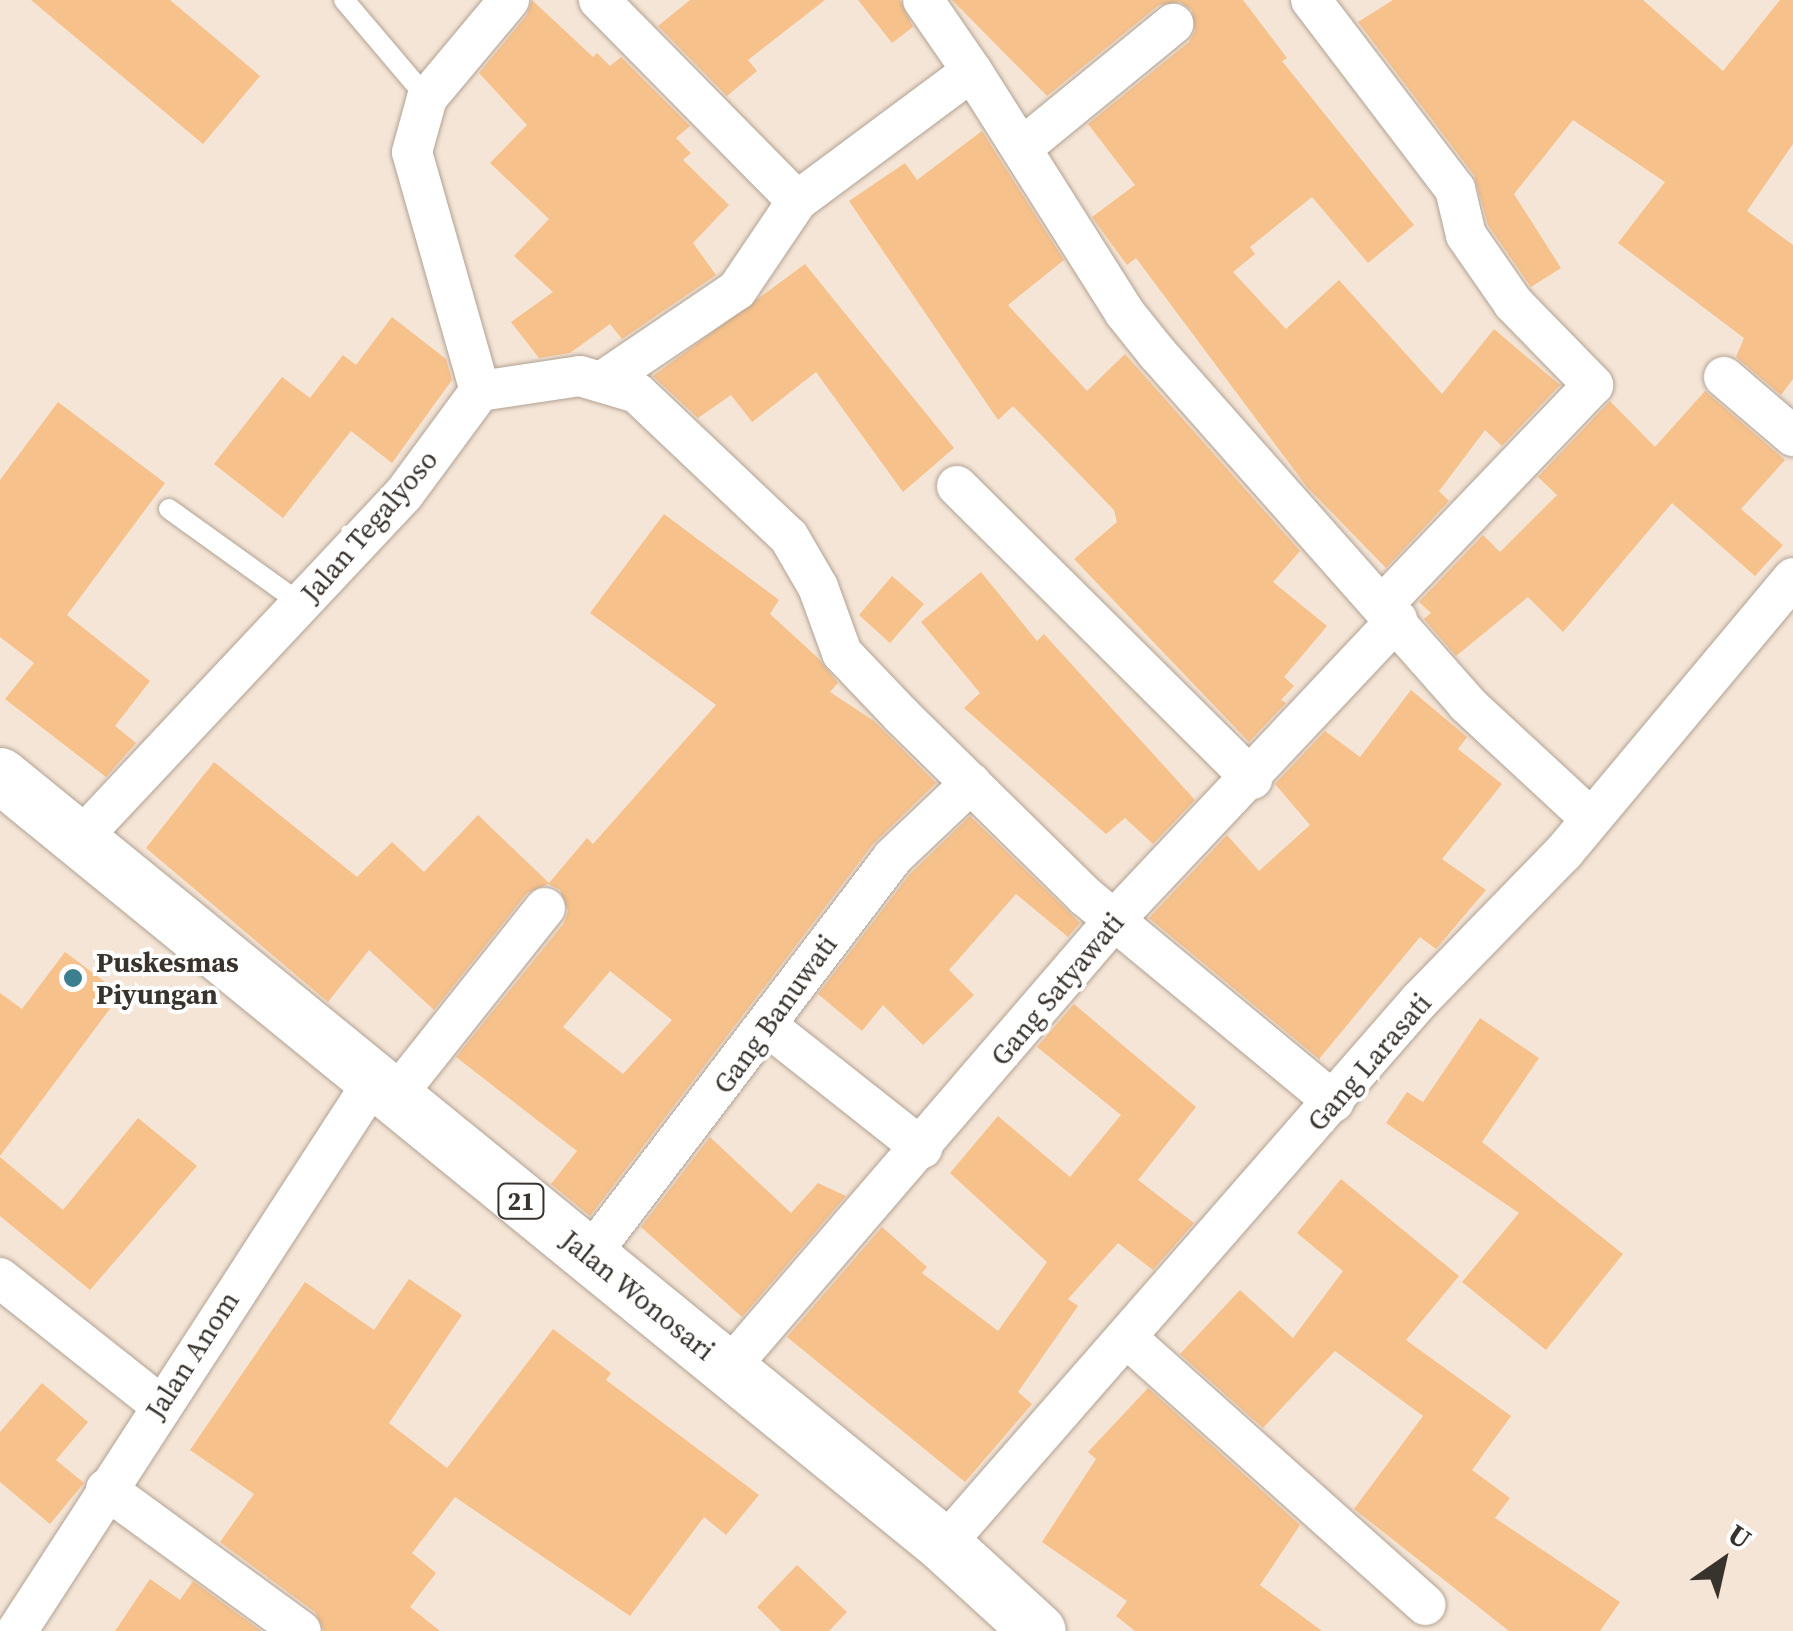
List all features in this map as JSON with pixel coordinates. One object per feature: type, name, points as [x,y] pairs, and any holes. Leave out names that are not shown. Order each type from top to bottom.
[{"type":"highway","name":"Jalan Wonosari","points":[[0,776],[944,1544],[1038,1631]]},
{"type":"street","points":[[508,0],[427,98],[412,152],[480,392],[580,376],[637,394],[789,537],[818,586],[842,653],[971,783],[1116,918],[1334,1102]]},
{"type":"street","points":[[599,0],[798,201]]},
{"type":"street","points":[[923,0],[1024,146],[1125,313],[1391,612],[1467,704],[1590,818]]},
{"type":"street","name":"Gang Satyawati","points":[[728,1368],[922,1148],[1116,918],[1252,780],[1391,612],[1594,385],[1512,303],[1466,235],[1456,188],[1311,0]]},
{"type":"street","points":[[1024,146],[1173,24]]},
{"type":"street","points":[[600,382],[736,290],[798,201],[972,71]]},
{"type":"street","points":[[1724,378],[1793,436]]},
{"type":"street","name":"Jalan Tegalyoso","points":[[80,840],[404,494],[480,392]]},
{"type":"street","points":[[957,486],[1252,780]]},
{"type":"street","name":"Gang Larasati","points":[[944,1544],[1590,818],[1793,578]]},
{"type":"street","name":"Gang Banuwati","points":[[590,1255],[892,858],[971,783]]},
{"type":"street","name":"Jalan Anom","points":[[16,1631],[160,1404],[383,1090],[545,908]]},
{"type":"street","points":[[766,1025],[922,1148]]},
{"type":"street","points":[[0,1278],[160,1404]]},
{"type":"street","points":[[1128,1339],[1424,1606]]},
{"type":"street","points":[[106,1489],[301,1631]]},
{"type":"lane","points":[[344,0],[427,98]]},
{"type":"lane","points":[[170,510],[300,603]]},
{"type":"building","points":[[31,0],[170,0],[260,76],[203,144]]},
{"type":"building","points":[[532,0],[593,57],[597,53],[610,66],[621,57],[690,126],[676,138],[691,153],[683,160],[729,205],[693,243],[716,275],[622,339],[610,324],[570,353],[539,358],[511,322],[553,292],[514,256],[549,219],[490,163],[527,125],[479,73],[527,15]]},
{"type":"building","points":[[690,0],[825,0],[748,60],[757,71],[727,96],[658,26]]},
{"type":"building","points":[[858,0],[900,0],[913,27],[892,43]]},
{"type":"building","points":[[952,0],[1243,0],[1287,58],[1282,61],[1414,225],[1368,263],[1312,197],[1250,247],[1255,254],[1233,272],[1286,329],[1339,280],[1442,394],[1494,329],[1560,385],[1502,446],[1485,430],[1439,491],[1449,501],[1386,568],[1307,487],[1136,258],[1127,265],[1092,217],[1135,185],[1088,124],[1189,42],[1195,31],[1192,10],[1180,2],[1159,5],[1047,96]]},
{"type":"building","points":[[1393,0],[1643,0],[1723,71],[1780,0],[1793,0],[1793,144],[1747,211],[1793,245],[1793,379],[1781,395],[1736,357],[1744,338],[1618,243],[1665,182],[1573,120],[1514,194],[1561,268],[1531,287],[1488,225],[1474,175],[1358,22]]},
{"type":"building","points":[[982,131],[1064,260],[1008,305],[1087,391],[1125,354],[1300,551],[1273,582],[1327,626],[1284,677],[1294,686],[1281,700],[1286,703],[1249,742],[1074,559],[1117,522],[1114,510],[1013,406],[998,420],[849,201],[905,163],[917,180]]},
{"type":"building","points":[[805,264],[954,448],[903,492],[816,372],[752,422],[731,395],[698,418],[653,376]]},
{"type":"building","points":[[392,317],[446,359],[452,380],[392,463],[351,431],[283,518],[214,464],[282,377],[310,398],[343,355],[356,365]]},
{"type":"building","points":[[1705,391],[1785,460],[1741,509],[1783,545],[1755,576],[1672,503],[1563,632],[1528,597],[1456,656],[1424,619],[1431,613],[1419,602],[1483,535],[1500,552],[1557,495],[1538,477],[1610,401],[1655,447]]},
{"type":"building","points":[[58,402],[165,483],[67,615],[150,681],[115,726],[136,743],[106,777],[5,699],[34,663],[0,637],[0,480]]},
{"type":"building","points":[[664,514],[779,600],[770,614],[818,658],[838,683],[830,692],[874,721],[936,783],[873,844],[590,1216],[551,1184],[577,1151],[456,1057],[564,923],[568,911],[560,890],[548,884],[527,893],[434,1010],[369,950],[328,1002],[146,848],[214,762],[357,877],[392,842],[424,872],[478,815],[549,883],[587,838],[593,844],[716,705],[590,613]],"holes":[[[610,971],[672,1020],[623,1074],[563,1027]]]},
{"type":"building","points":[[981,572],[1037,641],[1044,634],[1195,800],[1153,844],[1125,818],[1106,834],[964,708],[980,693],[921,622]]},
{"type":"building","points":[[892,576],[924,604],[890,643],[859,615]]},
{"type":"building","points":[[1411,690],[1467,737],[1458,749],[1502,784],[1442,859],[1486,890],[1436,949],[1420,937],[1319,1059],[1149,918],[1227,835],[1259,871],[1310,825],[1275,784],[1325,731],[1360,757]]},
{"type":"building","points":[[970,816],[1080,923],[1068,937],[1016,894],[949,970],[974,995],[923,1045],[883,1005],[862,1031],[818,994],[910,874]]},
{"type":"building","points":[[65,952],[121,994],[0,1156],[0,993],[22,1009]]},
{"type":"building","points":[[1074,1004],[1196,1107],[1138,1180],[1194,1223],[1153,1270],[1118,1243],[1068,1299],[1078,1306],[1018,1392],[1032,1404],[965,1482],[787,1337],[882,1227],[927,1267],[922,1273],[998,1331],[1047,1262],[950,1173],[998,1116],[1070,1177],[1121,1115],[1037,1047]]},
{"type":"building","points":[[1480,1018],[1539,1058],[1482,1142],[1623,1254],[1546,1350],[1462,1282],[1519,1213],[1386,1123],[1407,1092],[1423,1102]]},
{"type":"building","points":[[138,1118],[197,1166],[90,1290],[0,1216],[0,1157],[63,1210]]},
{"type":"building","points":[[710,1137],[791,1213],[818,1183],[846,1196],[742,1317],[641,1227]]},
{"type":"building","points":[[1341,1179],[1459,1276],[1406,1340],[1511,1416],[1472,1470],[1510,1498],[1495,1518],[1620,1602],[1600,1631],[1509,1631],[1354,1509],[1423,1416],[1335,1351],[1263,1428],[1180,1354],[1240,1290],[1293,1338],[1343,1271],[1297,1233]]},
{"type":"building","points":[[409,1279],[462,1315],[389,1423],[447,1468],[553,1329],[611,1373],[606,1380],[759,1495],[726,1535],[704,1517],[630,1616],[455,1497],[412,1553],[436,1573],[410,1607],[440,1631],[324,1631],[315,1612],[220,1542],[254,1494],[190,1450],[305,1282],[374,1330]]},
{"type":"building","points":[[42,1383],[88,1422],[56,1460],[84,1483],[50,1524],[0,1482],[0,1432]]},
{"type":"building","points":[[1148,1388],[1300,1525],[1260,1585],[1322,1631],[1135,1631],[1116,1616],[1127,1601],[1042,1542],[1096,1459],[1088,1452]]},
{"type":"building","points":[[797,1565],[847,1612],[829,1631],[781,1631],[757,1607]]},
{"type":"building","points":[[150,1579],[180,1600],[193,1581],[261,1631],[115,1631]]},
{"type":"place","name":"Puskesmas Piyungan","points":[[73,978]]}]
